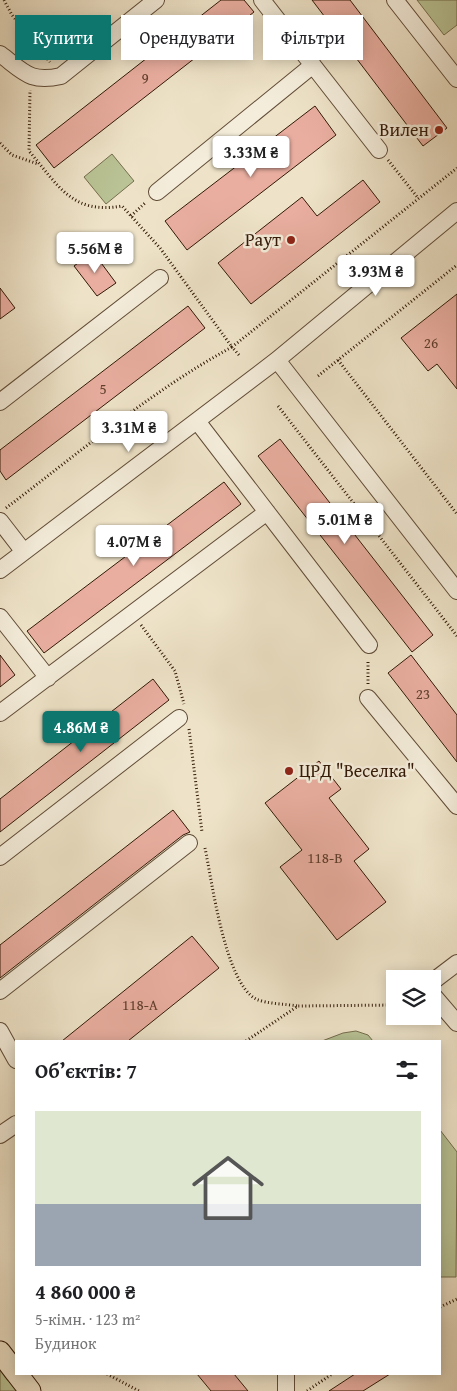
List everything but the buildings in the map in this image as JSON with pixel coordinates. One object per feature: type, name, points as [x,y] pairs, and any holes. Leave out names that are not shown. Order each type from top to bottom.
[{"type":"main road","points":[[0,1352],[15,1371]]},
{"type":"main road","points":[[18,1375],[30,1391]]},
{"type":"street","points":[[0,54],[30,77],[45,80],[61,76],[156,0]]},
{"type":"street","points":[[262,0],[379,150]]},
{"type":"street","points":[[395,0],[456,74]]},
{"type":"street","points":[[157,192],[314,65]]},
{"type":"street","points":[[0,570],[277,360],[457,211]]},
{"type":"street","points":[[0,402],[160,278]]},
{"type":"street","points":[[277,360],[457,591]]},
{"type":"street","points":[[197,421],[369,645]]},
{"type":"street","points":[[0,714],[267,512]]},
{"type":"street","points":[[0,521],[24,552]]},
{"type":"street","points":[[0,617],[48,678]]},
{"type":"street","points":[[368,698],[457,806]]},
{"type":"street","points":[[0,857],[184,718]]},
{"type":"street","points":[[0,991],[198,841]]},
{"type":"street","points":[[441,975],[457,963]]},
{"type":"street","points":[[441,1004],[457,1023]]},
{"type":"street","points":[[0,1031],[15,1058]]},
{"type":"street","points":[[0,1136],[15,1125]]},
{"type":"street","points":[[286,1375],[286,1391]]},
{"type":"path","points":[[4,0],[12,15],[61,76]]},
{"type":"path","points":[[30,77],[29,151],[77,203],[106,209],[122,206],[160,248],[239,355]]},
{"type":"path","points":[[0,144],[12,155],[40,164]]},
{"type":"path","points":[[379,150],[418,198]]},
{"type":"path","points":[[0,513],[201,363],[232,347],[457,168]]},
{"type":"path","points":[[131,216],[157,192]]},
{"type":"path","points":[[318,376],[457,265]]},
{"type":"path","points":[[338,360],[457,514]]},
{"type":"path","points":[[278,406],[457,636]]},
{"type":"path","points":[[132,614],[175,671],[184,718],[198,841],[224,940],[236,976],[256,998],[298,1006],[386,1004]]},
{"type":"path","points":[[368,698],[369,645]]},
{"type":"path","points":[[247,1040],[298,1006]]},
{"type":"path","points":[[441,1307],[457,1299]]},
{"type":"path","points":[[109,1375],[139,1391]]},
{"type":"path","points":[[307,1391],[331,1375]]},
{"type":"green space","points":[[417,0],[457,0],[457,25],[444,35]]},
{"type":"green space","points":[[112,154],[134,181],[106,204],[84,177]]},
{"type":"green space","points":[[356,1031],[368,1035],[372,1040],[325,1040],[343,1033]]},
{"type":"green space","points":[[441,1131],[457,1152],[456,1277],[441,1277]]},
{"type":"green space","points":[[0,1365],[20,1391],[0,1391]]},
{"type":"place","name":"Вилен","points":[[439,130]]},
{"type":"place","name":"Раут","points":[[291,240]]},
{"type":"place","name":"ЦРД \"Веселка\"","points":[[289,771]]}]
